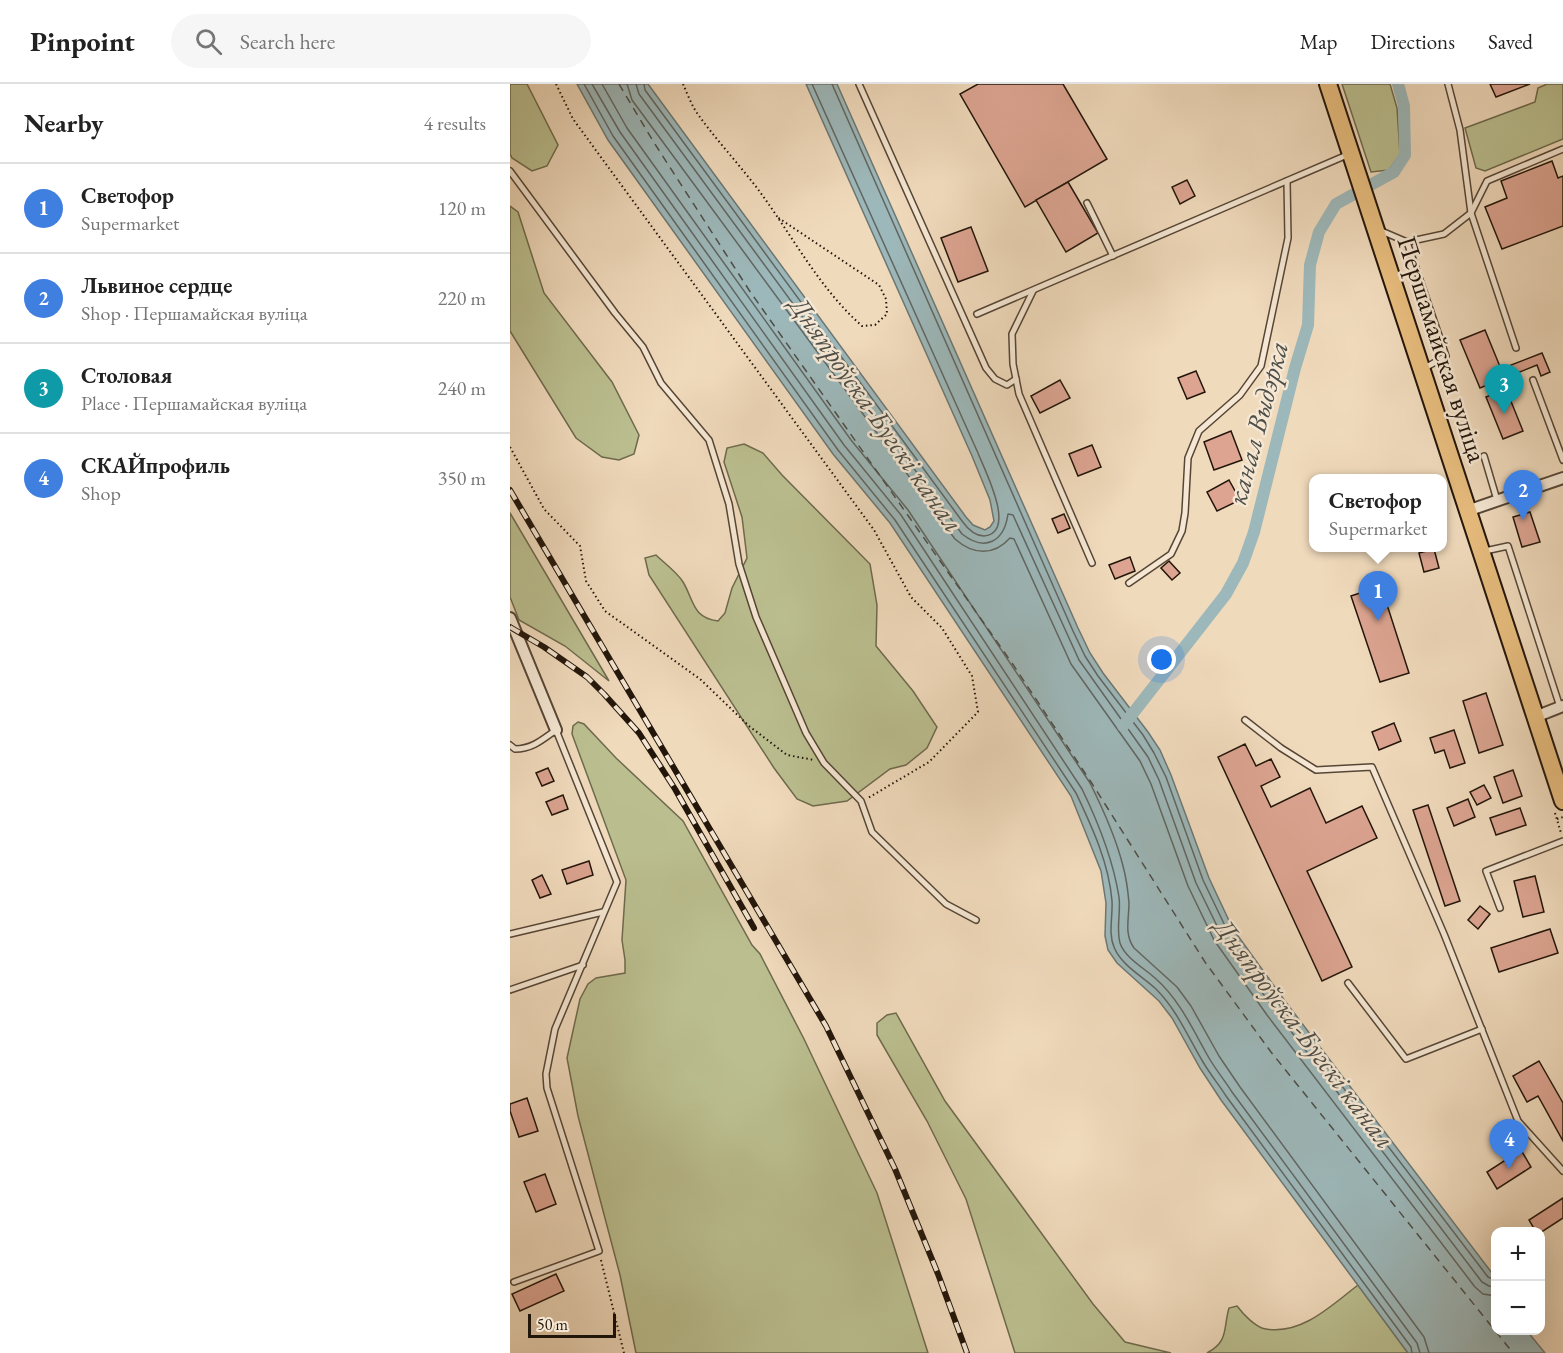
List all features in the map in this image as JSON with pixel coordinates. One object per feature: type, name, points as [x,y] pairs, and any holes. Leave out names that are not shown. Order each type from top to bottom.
[{"type":"main road","name":"Першамайская вуліца","points":[[1328,84],[1563,801]]},
{"type":"street","points":[[1467,511],[1563,478]]},
{"type":"street","points":[[510,618],[555,730]]},
{"type":"street","points":[[1535,717],[1562,707]]},
{"type":"lane","points":[[858,84],[986,368],[995,380],[1007,385],[1016,380]]},
{"type":"lane","points":[[1448,84],[1460,130],[1471,213],[1516,348]]},
{"type":"lane","points":[[1377,229],[1407,242],[1444,234],[1471,213],[1488,181],[1563,149]]},
{"type":"lane","points":[[977,314],[1287,181],[1354,160]]},
{"type":"lane","points":[[510,171],[608,304],[643,347],[661,383],[709,440],[729,504],[739,564],[756,617],[806,734],[824,763],[861,801],[872,832],[946,904],[976,920]]},
{"type":"lane","points":[[1129,583],[1172,554],[1182,531],[1185,513],[1188,458],[1199,431],[1240,395],[1261,366],[1288,238],[1287,181]]},
{"type":"lane","points":[[1087,203],[1113,256]]},
{"type":"lane","points":[[1407,242],[1446,356],[1422,369]]},
{"type":"lane","points":[[1033,291],[1012,334],[1013,364],[1019,394],[1092,563]]},
{"type":"lane","points":[[1533,380],[1563,460]]},
{"type":"lane","points":[[1484,456],[1497,500]]},
{"type":"lane","points":[[1481,551],[1508,546],[1562,707]]},
{"type":"lane","points":[[1245,720],[1281,748],[1317,770],[1372,767],[1444,934],[1518,1121],[1563,1171]]},
{"type":"lane","points":[[510,744],[514,749],[526,749],[537,744],[555,730],[617,882],[555,1029],[546,1074],[546,1088],[599,1251],[514,1282]]},
{"type":"lane","points":[[1500,908],[1486,871],[1563,841]]},
{"type":"lane","points":[[510,934],[603,912]]},
{"type":"lane","points":[[510,990],[583,965]]},
{"type":"lane","points":[[1347,983],[1406,1059],[1482,1029]]},
{"type":"path","points":[[556,84],[573,119],[867,522],[911,597],[942,628],[972,676],[978,712],[929,762],[874,796],[861,801]]},
{"type":"path","points":[[682,84],[696,112],[777,217],[842,308],[862,326],[875,325],[887,314],[886,299],[879,285],[777,217]]},
{"type":"path","points":[[510,447],[544,509],[580,546],[586,581],[605,611],[700,679],[748,726],[787,755],[824,763]]},
{"type":"path","points":[[1557,819],[1563,817]]},
{"type":"path","points":[[599,1251],[624,1353]]},
{"type":"green space","points":[[510,84],[527,84],[558,145],[547,166],[532,171],[512,158],[510,154]]},
{"type":"green space","points":[[1342,84],[1390,84],[1397,108],[1400,154],[1389,170],[1371,172]]},
{"type":"green space","points":[[1547,84],[1563,84],[1563,139],[1485,171],[1476,168],[1465,128],[1535,102],[1538,88]]},
{"type":"green space","points":[[510,206],[518,212],[544,293],[612,382],[639,435],[634,454],[619,460],[602,457],[576,438],[510,331]]},
{"type":"green space","points":[[744,444],[763,453],[870,564],[877,605],[876,646],[913,691],[937,727],[927,748],[906,765],[890,769],[847,801],[813,806],[797,799],[774,768],[649,575],[645,558],[656,555],[680,578],[698,612],[709,619],[718,621],[725,613],[732,588],[747,558],[742,517],[724,462],[727,448]]},
{"type":"green space","points":[[510,513],[609,681],[565,646],[519,620],[510,597]]},
{"type":"green space","points":[[578,722],[584,724],[616,758],[683,821],[752,945],[760,954],[804,1039],[877,1193],[928,1353],[636,1353],[620,1275],[578,1116],[567,1058],[580,999],[588,984],[596,978],[625,973],[622,940],[626,880],[572,734],[573,726]]},
{"type":"green space","points":[[896,1013],[945,1101],[1093,1304],[1125,1342],[1171,1353],[1015,1353],[966,1199],[927,1121],[877,1035],[877,1023],[887,1015]]},
{"type":"green space","points":[[1358,1285],[1408,1353],[1207,1353],[1222,1339],[1229,1308],[1237,1306],[1258,1326],[1279,1330],[1316,1317]]},
{"type":"water","name":"Дняпроўска-Бугскі канал","points":[[577,84],[648,84],[966,517],[973,525],[985,530],[994,521],[990,500],[806,84],[837,84],[1078,628],[1103,673],[1160,750],[1209,878],[1233,929],[1491,1272],[1491,1335],[1530,1335],[1545,1353],[1408,1353],[1221,1100],[1172,1018],[1159,1001],[1117,963],[1108,950],[1105,936],[1106,903],[1101,871],[1071,796],[890,523],[833,454],[608,140]]},
{"type":"building","points":[[978,84],[1063,84],[1107,159],[1025,207],[960,94]]},
{"type":"building","points":[[1490,84],[1530,84],[1496,97]]},
{"type":"building","points":[[1552,161],[1558,178],[1563,176],[1563,226],[1502,249],[1485,207],[1507,198],[1501,181]]},
{"type":"building","points":[[1187,180],[1195,196],[1180,204],[1172,187]]},
{"type":"building","points":[[1068,182],[1098,233],[1066,252],[1036,200]]},
{"type":"building","points":[[971,227],[988,271],[958,282],[941,238]]},
{"type":"building","points":[[1485,330],[1501,369],[1542,353],[1550,372],[1541,376],[1537,365],[1480,388],[1460,340]]},
{"type":"building","points":[[1196,371],[1205,392],[1187,399],[1178,378]]},
{"type":"building","points":[[1060,380],[1070,398],[1040,413],[1031,396]]},
{"type":"building","points":[[1506,389],[1523,431],[1503,439],[1486,397]]},
{"type":"building","points":[[1231,431],[1242,460],[1214,470],[1204,442]]},
{"type":"building","points":[[1092,445],[1101,467],[1078,476],[1069,454]]},
{"type":"building","points":[[1229,480],[1240,500],[1217,511],[1207,492]]},
{"type":"building","points":[[1530,512],[1540,542],[1522,547],[1513,517]]},
{"type":"building","points":[[1064,514],[1070,528],[1058,533],[1052,519]]},
{"type":"building","points":[[1435,552],[1439,568],[1424,572],[1419,553]]},
{"type":"building","points":[[1130,557],[1135,571],[1115,579],[1109,565]]},
{"type":"building","points":[[1169,561],[1180,573],[1172,580],[1161,568]]},
{"type":"building","points":[[1381,586],[1409,673],[1380,682],[1351,596]]},
{"type":"building","points":[[1486,693],[1503,745],[1479,753],[1463,701]]},
{"type":"building","points":[[1394,723],[1401,741],[1379,750],[1372,732]]},
{"type":"building","points":[[1454,730],[1465,763],[1450,768],[1444,750],[1435,753],[1430,738]]},
{"type":"building","points":[[1245,744],[1256,766],[1271,759],[1280,777],[1261,786],[1271,807],[1310,788],[1326,823],[1362,806],[1377,838],[1307,871],[1352,967],[1322,981],[1218,757]]},
{"type":"building","points":[[548,768],[554,781],[542,786],[536,773]]},
{"type":"building","points":[[1513,770],[1522,796],[1503,803],[1494,777]]},
{"type":"building","points":[[1484,785],[1491,798],[1477,805],[1470,792]]},
{"type":"building","points":[[563,795],[568,809],[552,815],[546,802]]},
{"type":"building","points":[[1468,799],[1475,817],[1454,826],[1447,808]]},
{"type":"building","points":[[1428,805],[1460,901],[1445,906],[1413,810]]},
{"type":"building","points":[[1520,808],[1526,825],[1496,835],[1490,818]]},
{"type":"building","points":[[589,861],[593,875],[567,884],[562,870]]},
{"type":"building","points":[[542,875],[551,894],[540,898],[532,880]]},
{"type":"building","points":[[1535,876],[1544,912],[1523,917],[1514,881]]},
{"type":"building","points":[[1480,906],[1490,914],[1478,929],[1468,920]]},
{"type":"building","points":[[1550,929],[1558,953],[1499,972],[1491,948]]},
{"type":"building","points":[[1539,1061],[1563,1103],[1563,1141],[1538,1096],[1527,1102],[1513,1076]]},
{"type":"building","points":[[527,1098],[538,1131],[519,1137],[510,1111],[510,1104]]},
{"type":"building","points":[[1521,1150],[1531,1167],[1497,1189],[1487,1172]]},
{"type":"building","points":[[545,1174],[556,1204],[536,1212],[524,1182]]},
{"type":"building","points":[[1563,1198],[1563,1218],[1545,1230],[1545,1227],[1533,1227],[1529,1220]]},
{"type":"building","points":[[556,1274],[564,1291],[520,1311],[512,1294]]},
{"type":"waterway","name":"канал Выдэрка","points":[[1123,726],[1226,594],[1243,563],[1254,532],[1308,325],[1310,265],[1319,232],[1336,204],[1394,172],[1405,155],[1404,106],[1398,84]]},
{"type":"ferry route","points":[[619,84],[749,290],[1012,663],[1091,782],[1205,962],[1271,1052],[1513,1353]]},
{"type":"railway","points":[[510,490],[826,1026],[895,1169],[967,1353]]},
{"type":"railway","points":[[510,627],[587,677],[639,733],[675,789],[754,928]]},
{"type":"place","name":"Столовая","points":[[1504,414]]},
{"type":"place","name":"Львиное сердце","points":[[1523,520]]},
{"type":"place","name":"Светофор","points":[[1378,621]]},
{"type":"place","name":"СКАЙпрофиль","points":[[1509,1169]]}]
